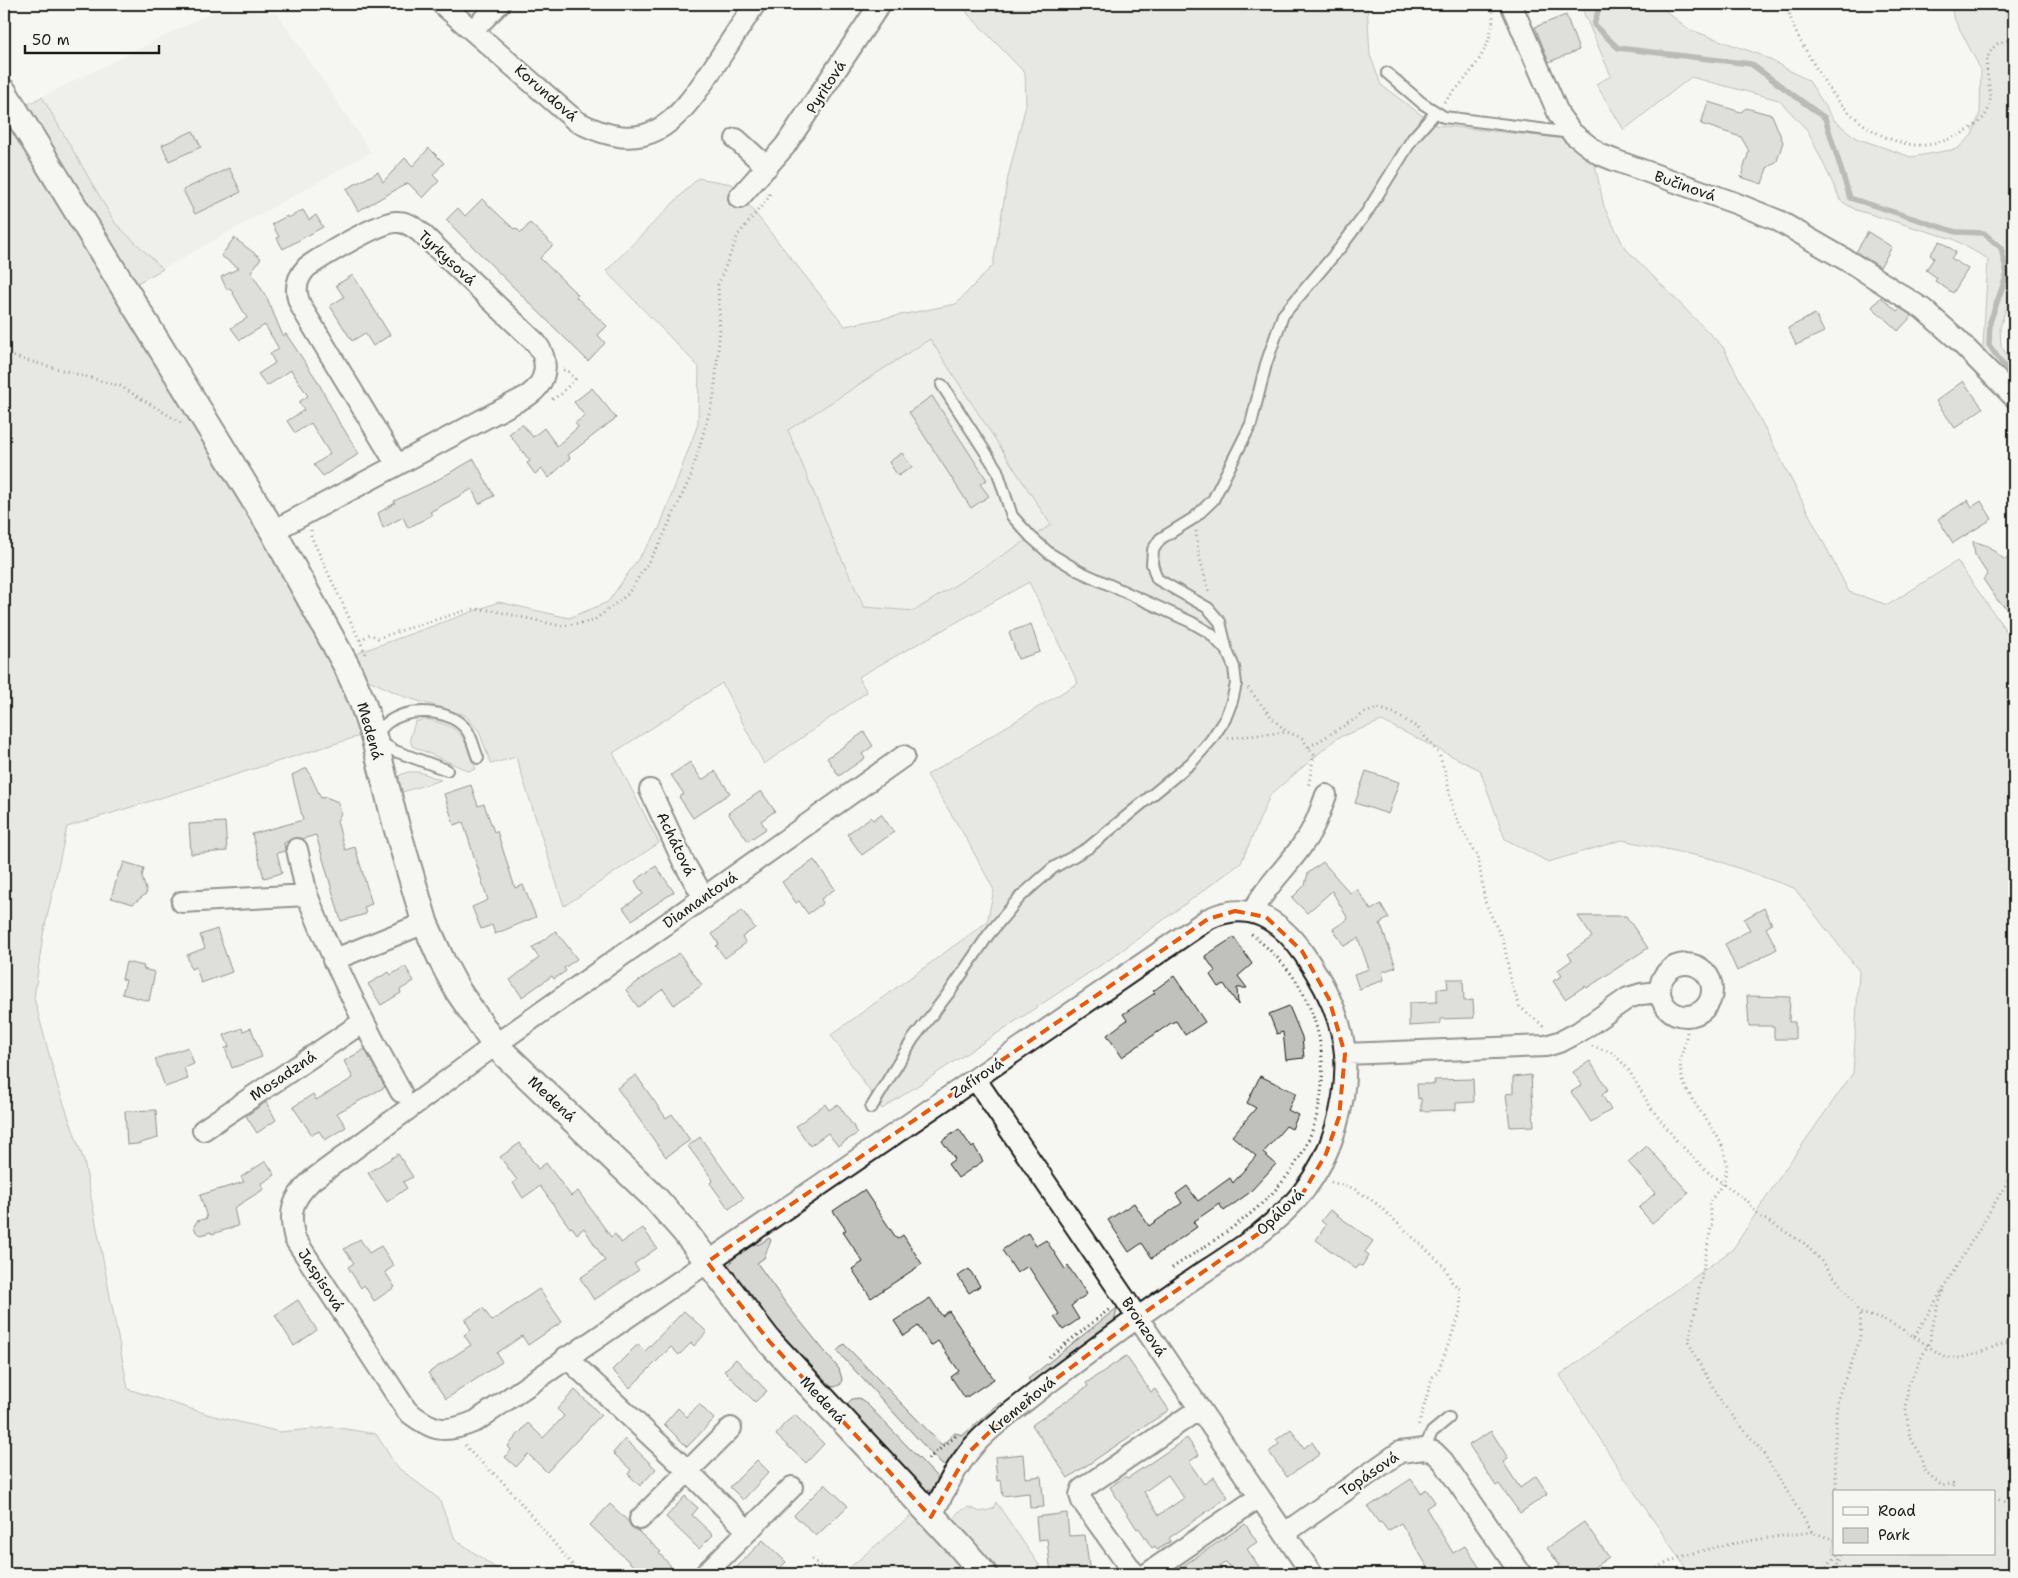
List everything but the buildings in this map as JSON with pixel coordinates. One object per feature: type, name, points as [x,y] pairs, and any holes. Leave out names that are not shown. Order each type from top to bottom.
[{"type":"street","name":"Korundová","points":[[442,4],[576,121],[595,131],[618,137],[644,135],[665,126],[681,112],[697,92],[755,4]]},
{"type":"street","points":[[474,30],[499,4]]},
{"type":"street","name":"Pyritová","points":[[739,198],[800,126],[880,4]]},
{"type":"street","name":"Bučinová","points":[[1512,4],[1559,114],[1572,133],[1598,154],[1735,203],[1776,220],[1853,264],[1923,309],[1957,339],[2014,397]]},
{"type":"street","name":"Medená","points":[[4,92],[273,532],[347,667],[362,701],[374,738],[396,825],[425,922],[458,991],[495,1045],[656,1198],[770,1341],[984,1574]]},
{"type":"street","points":[[736,139],[767,166]]},
{"type":"street","name":"Tyrkysová","points":[[397,465],[298,301],[296,283],[300,274],[307,267],[381,226],[404,222],[420,232],[536,343],[545,361]]},
{"type":"street","points":[[273,532],[537,390],[542,382],[545,361]]},
{"type":"street","name":"Diamantová","points":[[495,1045],[904,756]]},
{"type":"street","name":"Achátová","points":[[650,790],[676,846],[704,898]]},
{"type":"street","points":[[1250,921],[1267,888],[1303,844],[1313,827],[1326,795]]},
{"type":"street","points":[[297,850],[307,895],[333,960],[362,1022],[401,1092]]},
{"type":"street","points":[[182,902],[307,895]]},
{"type":"street","name":"Zafírová","points":[[707,1262],[976,1080],[1208,919],[1220,913],[1235,911],[1250,921],[1266,917],[1278,926],[1302,951],[1313,967]]},
{"type":"street","points":[[333,960],[425,922]]},
{"type":"street","points":[[1688,964],[1704,972],[1710,980],[1711,997],[1708,1004],[1702,1010],[1695,1015],[1687,1016],[1679,1016],[1665,1007],[1659,992],[1660,983],[1671,968],[1688,964]]},
{"type":"street","name":"Opálová","points":[[1138,1317],[1272,1224],[1290,1207],[1310,1182],[1326,1154],[1339,1117],[1344,1085],[1345,1054],[1337,1018],[1330,999],[1313,967]]},
{"type":"street","points":[[1345,1054],[1546,1046],[1562,1041],[1579,1032],[1628,998],[1659,992]]},
{"type":"street","name":"Mosadzná","points":[[203,1130],[362,1022]]},
{"type":"street","name":"Jaspisová","points":[[495,1045],[312,1180],[301,1190],[294,1204],[290,1221],[295,1239],[407,1412],[423,1424],[440,1429],[457,1428],[476,1420],[707,1262]]},
{"type":"street","name":"Bronzová","points":[[976,1080],[1312,1574]]},
{"type":"street","name":"Kremeňová","points":[[931,1516],[957,1469],[980,1439],[1037,1392],[1138,1317]]},
{"type":"street","points":[[566,1357],[688,1471],[748,1531]]},
{"type":"street","points":[[1136,1574],[1082,1501],[1080,1495],[1082,1489],[1199,1408]]},
{"type":"street","points":[[640,1519],[731,1428]]},
{"type":"street","points":[[1418,1449],[1434,1452],[1443,1461],[1521,1574]]},
{"type":"street","name":"Topásová","points":[[1285,1533],[1400,1452],[1418,1449]]},
{"type":"street","points":[[706,1574],[792,1487]]},
{"type":"street","points":[[1147,1574],[1260,1497]]},
{"type":"lane","points":[[1387,73],[1422,103],[1444,118],[1572,133]]},
{"type":"lane","points":[[871,1108],[913,1039],[951,990],[989,934],[1020,897],[1053,868],[1088,848],[1191,764],[1212,740],[1225,719],[1236,684],[1234,667],[1220,622],[1208,608],[1158,579],[1152,564],[1153,550],[1160,538],[1194,518],[1213,500],[1251,424],[1266,364],[1283,315],[1340,248],[1367,212],[1413,138],[1436,112]]},
{"type":"lane","points":[[942,385],[997,470],[1012,516],[1030,537],[1049,553],[1079,571],[1210,633],[1228,651]]},
{"type":"lane","points":[[447,770],[395,751],[374,738],[387,723],[405,714],[436,713],[460,723],[468,731],[478,758]]},
{"type":"lane","points":[[1418,1449],[1432,1432],[1449,1418]]},
{"type":"path","points":[[1436,112],[1464,81],[1485,52],[1493,18],[1493,4]]},
{"type":"path","points":[[1788,4],[1798,37],[1817,70],[1843,106],[1865,125],[1906,145],[1924,146],[1940,142],[1979,124],[1988,111],[1990,96],[1986,65],[1988,53],[1997,43],[2009,40],[2014,41]]},
{"type":"path","points":[[360,640],[370,634],[378,638],[470,609],[490,610],[561,626],[593,621],[628,594],[658,545],[691,476],[714,396],[720,329],[718,285],[738,236],[768,198],[771,190]]},
{"type":"path","points":[[4,354],[120,386],[190,428],[216,437]]},
{"type":"path","points":[[544,403],[561,394],[576,379],[569,372],[545,361]]},
{"type":"path","points":[[1194,518],[1198,552],[1206,586],[1220,622]]},
{"type":"path","points":[[312,526],[311,536],[368,658]]},
{"type":"path","points":[[1234,667],[1272,718],[1287,732],[1302,738],[1314,755],[1314,763],[1306,796]]},
{"type":"path","points":[[1309,747],[1364,713],[1378,708],[1394,713],[1418,728],[1439,754],[1453,810],[1462,830],[1478,856],[1485,902],[1504,942],[1511,982],[1520,1006],[1562,1041],[1580,1042],[1613,1054],[1628,1068],[1651,1108],[1677,1141],[1710,1174],[1748,1202],[1758,1215],[1805,1244],[1826,1265],[1852,1300],[1859,1313],[1861,1322],[1857,1350],[1838,1399],[1836,1455],[1838,1490]]},
{"type":"path","points":[[1212,740],[1287,732]]},
{"type":"path","points":[[1170,1270],[1254,1211],[1269,1197],[1298,1160],[1318,1115],[1323,1071],[1320,1044],[1314,1019],[1304,995],[1289,972],[1264,945],[1250,921]]},
{"type":"path","points":[[1687,1016],[1687,1033],[1679,1064],[1682,1078],[1688,1095],[1723,1147],[1727,1163],[1722,1183],[1709,1203],[1712,1223],[1689,1342],[1696,1358],[1723,1404],[1764,1454],[1812,1532]]},
{"type":"path","points":[[1914,1336],[2014,1172]]},
{"type":"path","points":[[1310,1182],[1331,1182],[1353,1188],[1377,1204],[1445,1267],[1452,1282],[1461,1290],[1460,1312],[1439,1369],[1432,1378],[1418,1449]]},
{"type":"path","points":[[1943,1288],[1928,1345],[1908,1386],[1906,1409],[1912,1441],[1920,1453],[1924,1470],[1942,1486],[1955,1482],[1953,1490]]},
{"type":"path","points":[[1859,1313],[1870,1315],[1895,1326],[1946,1357],[1976,1354],[2006,1342],[2014,1341]]},
{"type":"path","points":[[457,1428],[464,1444],[473,1456],[503,1482],[580,1574]]},
{"type":"path","points":[[928,1459],[958,1434]]},
{"type":"path","points":[[1996,1499],[2014,1505]]},
{"type":"path","points":[[1648,1574],[1658,1566],[1701,1551],[1769,1538],[1812,1532],[1833,1540]]},
{"type":"path","points":[[1820,1574],[1836,1556]]},
{"type":"path","points":[[1833,1574],[1841,1556]]},
{"type":"path","points":[[812,1559],[830,1571],[825,1574]]},
{"type":"highlighted area","points":[[1235,911],[1266,917],[1302,951],[1329,999],[1345,1054],[1339,1117],[1326,1154],[1303,1193],[1258,1234],[1138,1317],[1004,1418],[967,1454],[931,1517],[769,1341],[707,1262],[1208,919]]},
{"type":"shaded area","points":[[221,8],[278,14],[371,152],[163,269],[115,223],[42,97]]},
{"type":"shaded area","points":[[930,339],[1051,525],[914,611],[864,607],[835,544],[788,429]]},
{"type":"green space","points":[[964,4],[1367,4],[1370,55],[1381,85],[1435,125],[1569,139],[1595,165],[1604,207],[1625,248],[1723,347],[1849,592],[1888,605],[1957,561],[2014,642],[2014,1574],[1690,1574],[1622,1474],[1560,1375],[1733,1249],[1783,1172],[1853,1073],[1859,971],[1794,888],[1713,859],[1622,840],[1548,862],[1505,839],[1480,770],[1382,721],[1337,738],[1270,795],[1241,863],[1110,959],[882,1109],[831,1035],[987,922],[994,890],[966,838],[927,775],[1078,683],[1029,582],[858,677],[867,692],[764,764],[722,683],[613,753],[659,843],[564,906],[516,757],[491,764],[479,731],[465,715],[405,697],[362,677],[352,655],[499,602],[569,618],[608,602],[659,529],[698,424],[699,367],[606,271],[698,178],[732,184],[845,326],[956,304],[993,265],[1008,177],[1026,105],[1025,73],[968,14]],"holes":[[[930,339],[1051,525],[914,611],[864,607],[835,544],[788,430]]]},
{"type":"green space","points":[[1580,4],[1657,4],[1688,29],[1761,55],[1809,81],[1834,120],[1856,138],[1911,157],[1957,149],[1972,135],[1980,113],[1981,70],[1953,16],[1951,4],[2014,4],[2014,229],[2007,240],[2013,264],[2012,290],[2000,327],[2001,346],[2014,366],[2014,386],[1995,368],[1983,347],[1988,259],[1953,239],[1856,210],[1841,201],[1808,131],[1779,100],[1691,77],[1624,130],[1596,84],[1611,76]]},
{"type":"green space","points":[[42,97],[115,223],[163,269],[137,283],[26,105]]},
{"type":"green space","points":[[4,112],[244,500],[346,688],[363,735],[67,827],[43,935],[34,998],[57,1084],[84,1161],[128,1389],[210,1415],[280,1432],[333,1427],[376,1434],[397,1467],[439,1499],[455,1539],[504,1574],[4,1574]]},
{"type":"green space","points":[[425,719],[447,725],[460,734],[476,769],[469,771],[412,746],[410,738],[415,722]]},
{"type":"green space","points":[[408,772],[420,772],[441,780],[399,793],[398,782],[400,775]]},
{"type":"green space","points":[[769,1238],[771,1240],[764,1258],[757,1263],[787,1305],[839,1369],[842,1379],[841,1384],[835,1387],[820,1385],[739,1287],[736,1278],[728,1266],[739,1252],[755,1241],[758,1245]]},
{"type":"green space","points":[[1117,1308],[1115,1319],[1111,1326],[1033,1385],[1028,1379]]},
{"type":"green space","points":[[844,1344],[942,1445],[955,1433],[963,1435],[1001,1402],[1006,1407],[950,1464],[942,1465],[837,1351]]},
{"type":"green space","points":[[859,1398],[937,1477],[938,1482],[933,1490],[918,1491],[847,1409],[848,1403],[852,1399]]},
{"type":"green space","points":[[996,1502],[1045,1574],[997,1574],[953,1527],[956,1516],[961,1510],[969,1507],[980,1512],[993,1509]]},
{"type":"green space","points":[[913,1514],[968,1574],[842,1574]]},
{"type":"waterway","points":[[1600,4],[1594,25],[1618,48],[1751,64],[1825,118],[1850,198],[1956,232],[1984,233],[2001,248],[2007,274],[1990,322],[1989,345],[2014,380]]}]
